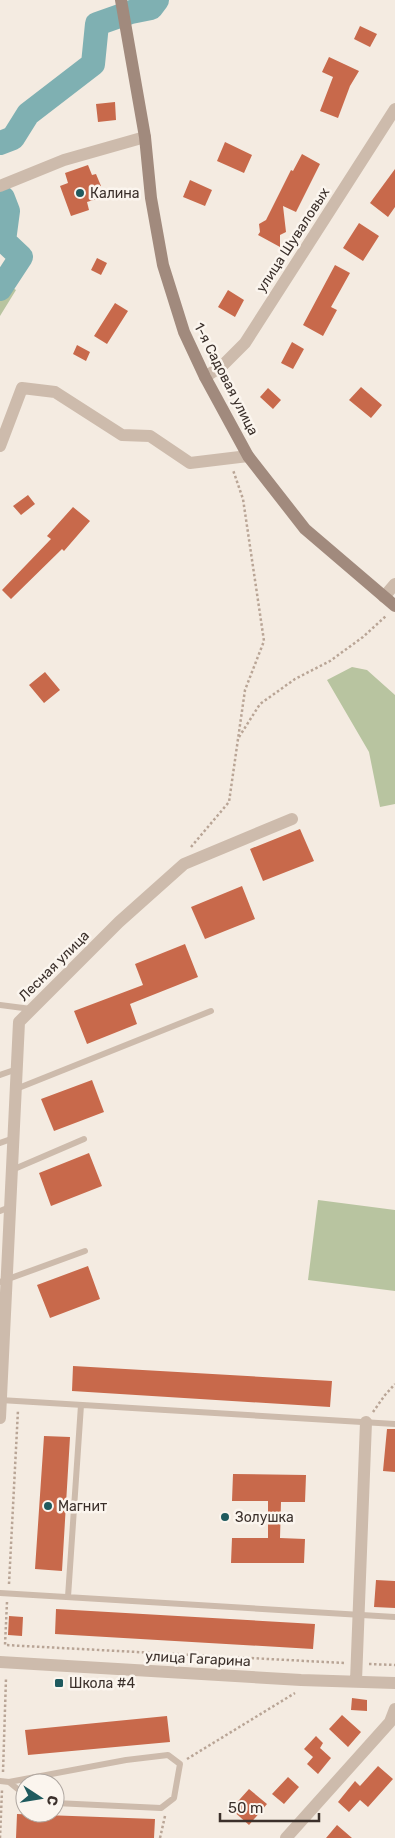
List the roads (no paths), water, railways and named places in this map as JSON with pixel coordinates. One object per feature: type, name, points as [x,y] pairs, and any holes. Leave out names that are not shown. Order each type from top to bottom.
[{"type":"street","name":"1-я Садовая улица","points":[[122,1],[145,137],[151,198],[163,265],[184,332],[242,457],[305,529],[384,597]]},
{"type":"street","name":"улица Шуваловых","points":[[205,377],[222,366],[245,343],[395,109]]},
{"type":"street","points":[[0,186],[64,160],[145,137]]},
{"type":"street","points":[[0,446],[22,388],[55,392],[122,435],[150,436],[190,463],[242,457]]},
{"type":"street","points":[[392,610],[384,597],[395,584]]},
{"type":"street","name":"Лесная улица","points":[[0,1418],[5,1209],[12,1170],[19,1022],[119,922],[184,864],[292,819]]},
{"type":"street","points":[[356,1681],[366,1422]]},
{"type":"street","name":"улица Гагарина","points":[[0,1662],[301,1680],[395,1683]]},
{"type":"street","points":[[286,1838],[390,1722],[395,1709]]},
{"type":"lane","points":[[0,1005],[33,1009]]},
{"type":"lane","points":[[16,1090],[211,1010]]},
{"type":"lane","points":[[0,1075],[17,1069]]},
{"type":"lane","points":[[0,1143],[14,1138]]},
{"type":"lane","points":[[12,1170],[84,1140]]},
{"type":"lane","points":[[3,1281],[85,1251]]},
{"type":"lane","points":[[0,1400],[395,1424]]},
{"type":"lane","points":[[68,1597],[81,1405]]},
{"type":"lane","points":[[0,1593],[395,1618]]},
{"type":"lane","points":[[50,1773],[168,1755],[180,1764],[174,1798],[161,1808],[65,1804]]},
{"type":"lane","points":[[4,1781],[15,1788]]},
{"type":"waterway","points":[[0,143],[13,138],[28,114],[93,64],[97,24],[131,12],[151,8],[157,0]]},
{"type":"waterway","points":[[0,289],[21,257],[4,241],[8,211],[3,198]]},
{"type":"place","name":"Калина","points":[[80,193]]},
{"type":"place","name":"Магнит","points":[[48,1506]]},
{"type":"place","name":"Золушка","points":[[225,1517]]},
{"type":"place","name":"Школа #4","points":[[59,1683]]}]
